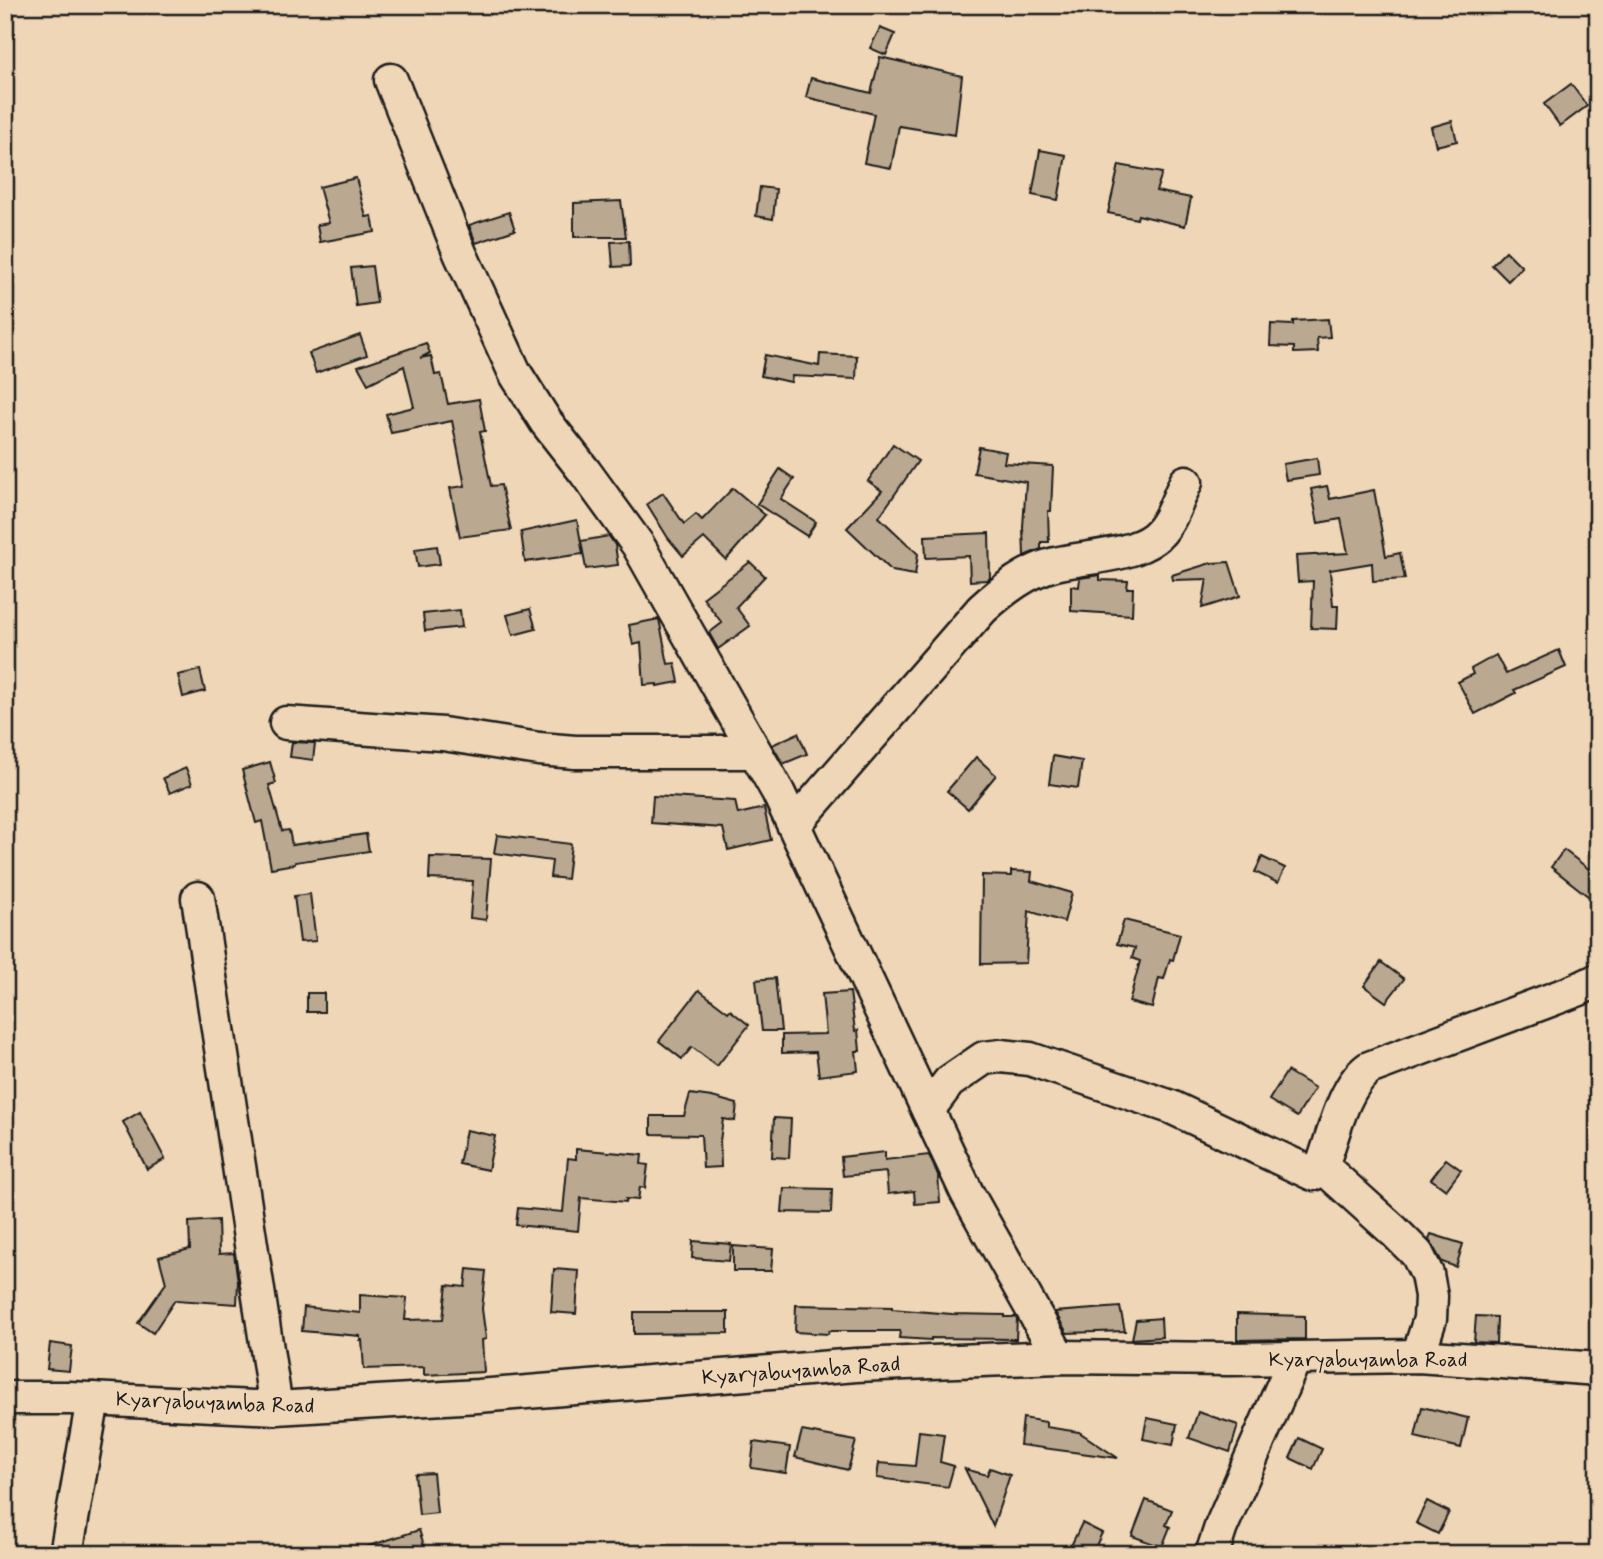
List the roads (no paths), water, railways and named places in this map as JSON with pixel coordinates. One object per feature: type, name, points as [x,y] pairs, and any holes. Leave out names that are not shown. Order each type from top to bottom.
[{"type":"street","points":[[391,80],[460,253],[515,373],[546,422],[593,481],[638,545],[754,752],[794,825],[967,1193],[1059,1357]]},
{"type":"street","points":[[794,825],[982,609],[999,593],[1024,576],[1053,565],[1140,547],[1155,537],[1167,523],[1186,482]]},
{"type":"street","points":[[286,723],[443,734],[575,752],[754,752]]},
{"type":"street","points":[[198,898],[276,1408]]},
{"type":"street","points":[[928,1110],[949,1082],[984,1058],[1001,1056],[1030,1059],[1171,1108],[1312,1174],[1322,1166],[1351,1087],[1368,1068],[1598,980]]},
{"type":"street","points":[[1322,1166],[1417,1254],[1427,1274],[1431,1296],[1430,1319],[1418,1356]]},
{"type":"street","name":"Kyaryabuyamba Road","points":[[5,1398],[93,1399],[276,1408],[504,1394],[856,1364],[1059,1357],[1418,1356],[1598,1369]]},
{"type":"street","points":[[1212,1554],[1221,1527],[1295,1358]]},
{"type":"street","points":[[66,1554],[93,1399]]}]
